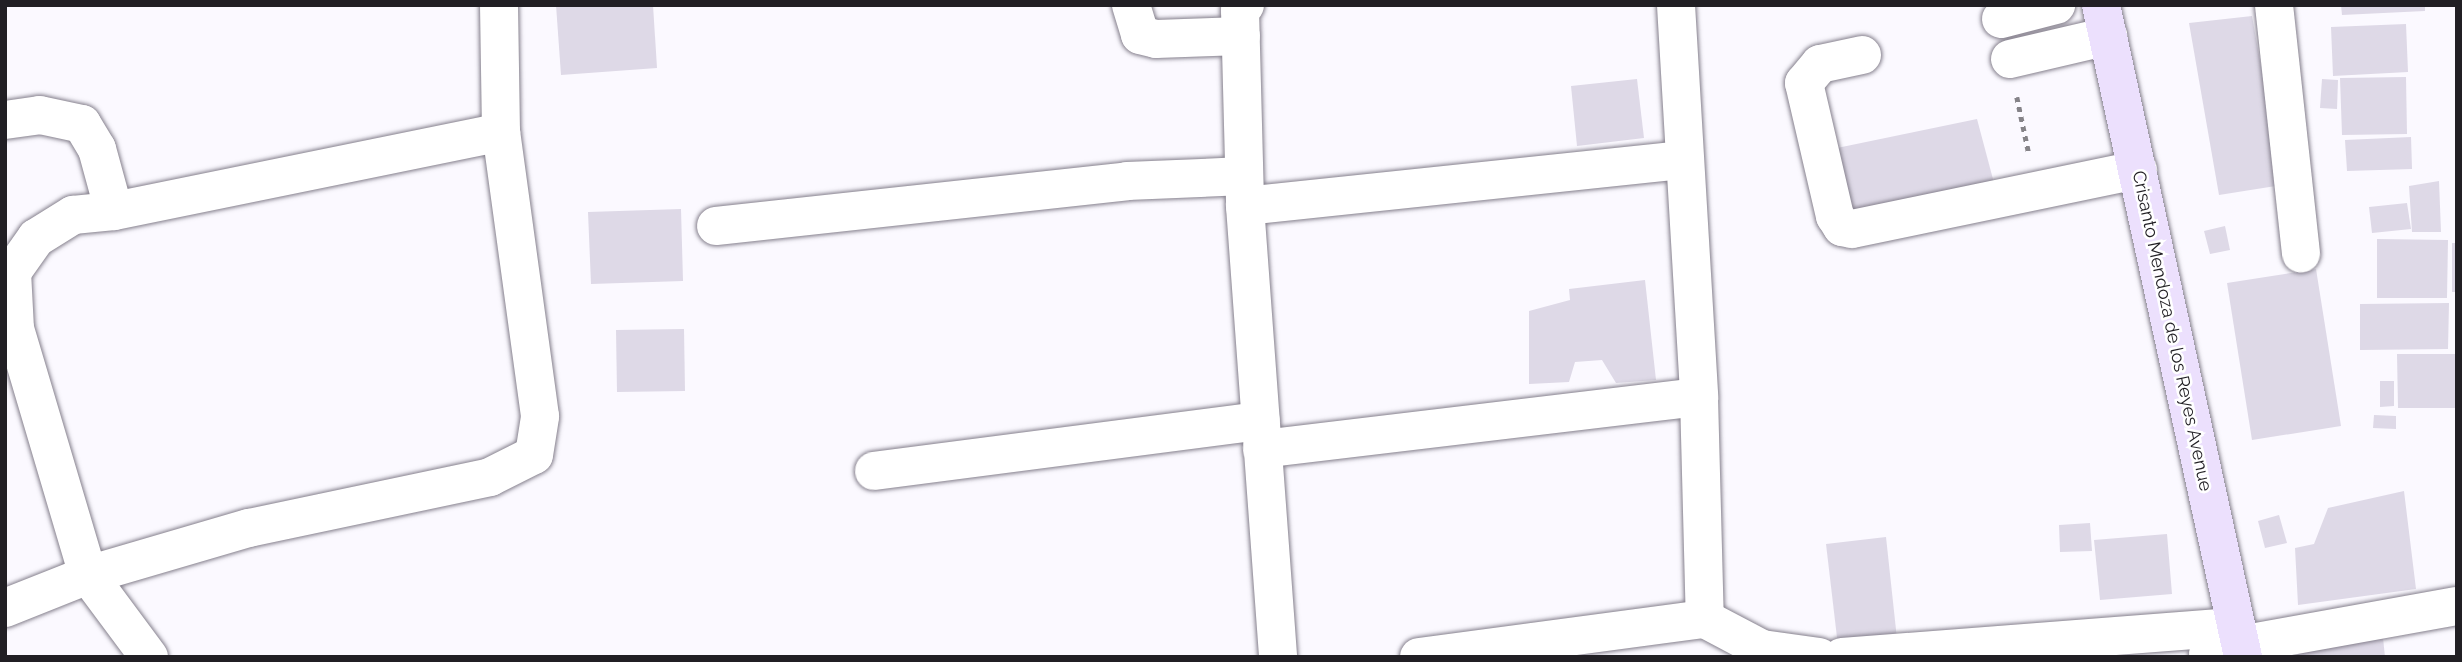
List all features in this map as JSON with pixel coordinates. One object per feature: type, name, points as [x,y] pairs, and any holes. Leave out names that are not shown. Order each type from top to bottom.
[{"type":"main road","name":"Crisanto Mendoza de los Reyes Avenue","points":[[2104,21],[2240,643]]},
{"type":"street","points":[[5,608],[88,575],[249,528],[490,477],[534,455],[540,416],[501,132],[499,5]]},
{"type":"street","points":[[1131,5],[1140,35],[1156,39],[1243,21],[1244,191],[1278,657]]},
{"type":"street","points":[[1676,5],[1699,397],[1705,619]]},
{"type":"street","points":[[2001,19],[2056,5]]},
{"type":"street","points":[[2274,5],[2301,254]]},
{"type":"street","points":[[2010,60],[2104,21]]},
{"type":"street","points":[[1862,55],[1820,64],[1804,83],[1835,216],[1842,227],[1852,229],[2138,170]]},
{"type":"street","points":[[5,120],[40,115],[82,124],[97,149],[114,211]]},
{"type":"street","points":[[149,657],[88,575],[15,329],[12,272],[36,238],[73,215],[114,211],[501,132]]},
{"type":"street","points":[[716,226],[1128,181],[1244,191],[1684,160]]},
{"type":"street","points":[[874,471],[1699,397]]},
{"type":"street","points":[[1842,657],[2240,643],[2457,606]]},
{"type":"street","points":[[1419,657],[1705,619],[1762,649],[1819,657]]},
{"type":"street","points":[[2198,657],[2240,643]]},
{"type":"path","points":[[2010,60],[2036,189]]},
{"type":"building","points":[[556,5],[653,5],[657,68],[561,75]]},
{"type":"building","points":[[2341,5],[2425,5],[2425,11],[2342,15]]},
{"type":"building","points":[[2252,16],[2282,185],[2219,195],[2189,23]]},
{"type":"building","points":[[2406,24],[2408,72],[2333,76],[2331,27]]},
{"type":"building","points":[[2406,77],[2407,134],[2342,135],[2340,78]]},
{"type":"building","points":[[1637,79],[1644,138],[1577,146],[1571,86]]},
{"type":"building","points":[[2322,79],[2338,80],[2337,109],[2320,108]]},
{"type":"building","points":[[1977,119],[1994,183],[1851,215],[1837,148]]},
{"type":"building","points":[[2411,137],[2412,169],[2347,171],[2345,140]]},
{"type":"building","points":[[2439,181],[2441,232],[2412,232],[2409,186]]},
{"type":"building","points":[[2407,203],[2411,229],[2372,233],[2369,207]]},
{"type":"building","points":[[681,209],[683,281],[591,284],[588,212]]},
{"type":"building","points":[[2225,226],[2230,250],[2210,254],[2204,231]]},
{"type":"building","points":[[2377,239],[2448,240],[2447,298],[2377,298]]},
{"type":"building","points":[[2452,243],[2457,243],[2457,292],[2452,292]]},
{"type":"building","points":[[2316,269],[2341,426],[2252,440],[2227,283]]},
{"type":"building","points":[[1645,280],[1656,380],[1616,383],[1602,360],[1575,362],[1569,382],[1529,384],[1529,311],[1570,300],[1569,289]]},
{"type":"building","points":[[2449,303],[2448,349],[2360,350],[2360,304]]},
{"type":"building","points":[[684,329],[685,391],[617,392],[616,330]]},
{"type":"building","points":[[2397,354],[2455,354],[2456,408],[2398,408]]},
{"type":"building","points":[[2380,381],[2394,381],[2394,406],[2380,407]]},
{"type":"building","points":[[2374,415],[2396,416],[2396,429],[2373,428]]},
{"type":"building","points":[[2404,491],[2416,589],[2298,605],[2295,548],[2314,544],[2328,508]]},
{"type":"building","points":[[2279,515],[2287,543],[2265,548],[2258,521]]},
{"type":"building","points":[[2090,523],[2092,551],[2060,552],[2059,525]]},
{"type":"building","points":[[2167,534],[2172,594],[2100,600],[2094,540]]},
{"type":"building","points":[[1886,537],[1897,639],[1838,646],[1826,544]]},
{"type":"building","points":[[2383,638],[2385,657],[2298,657],[2297,645]]}]
